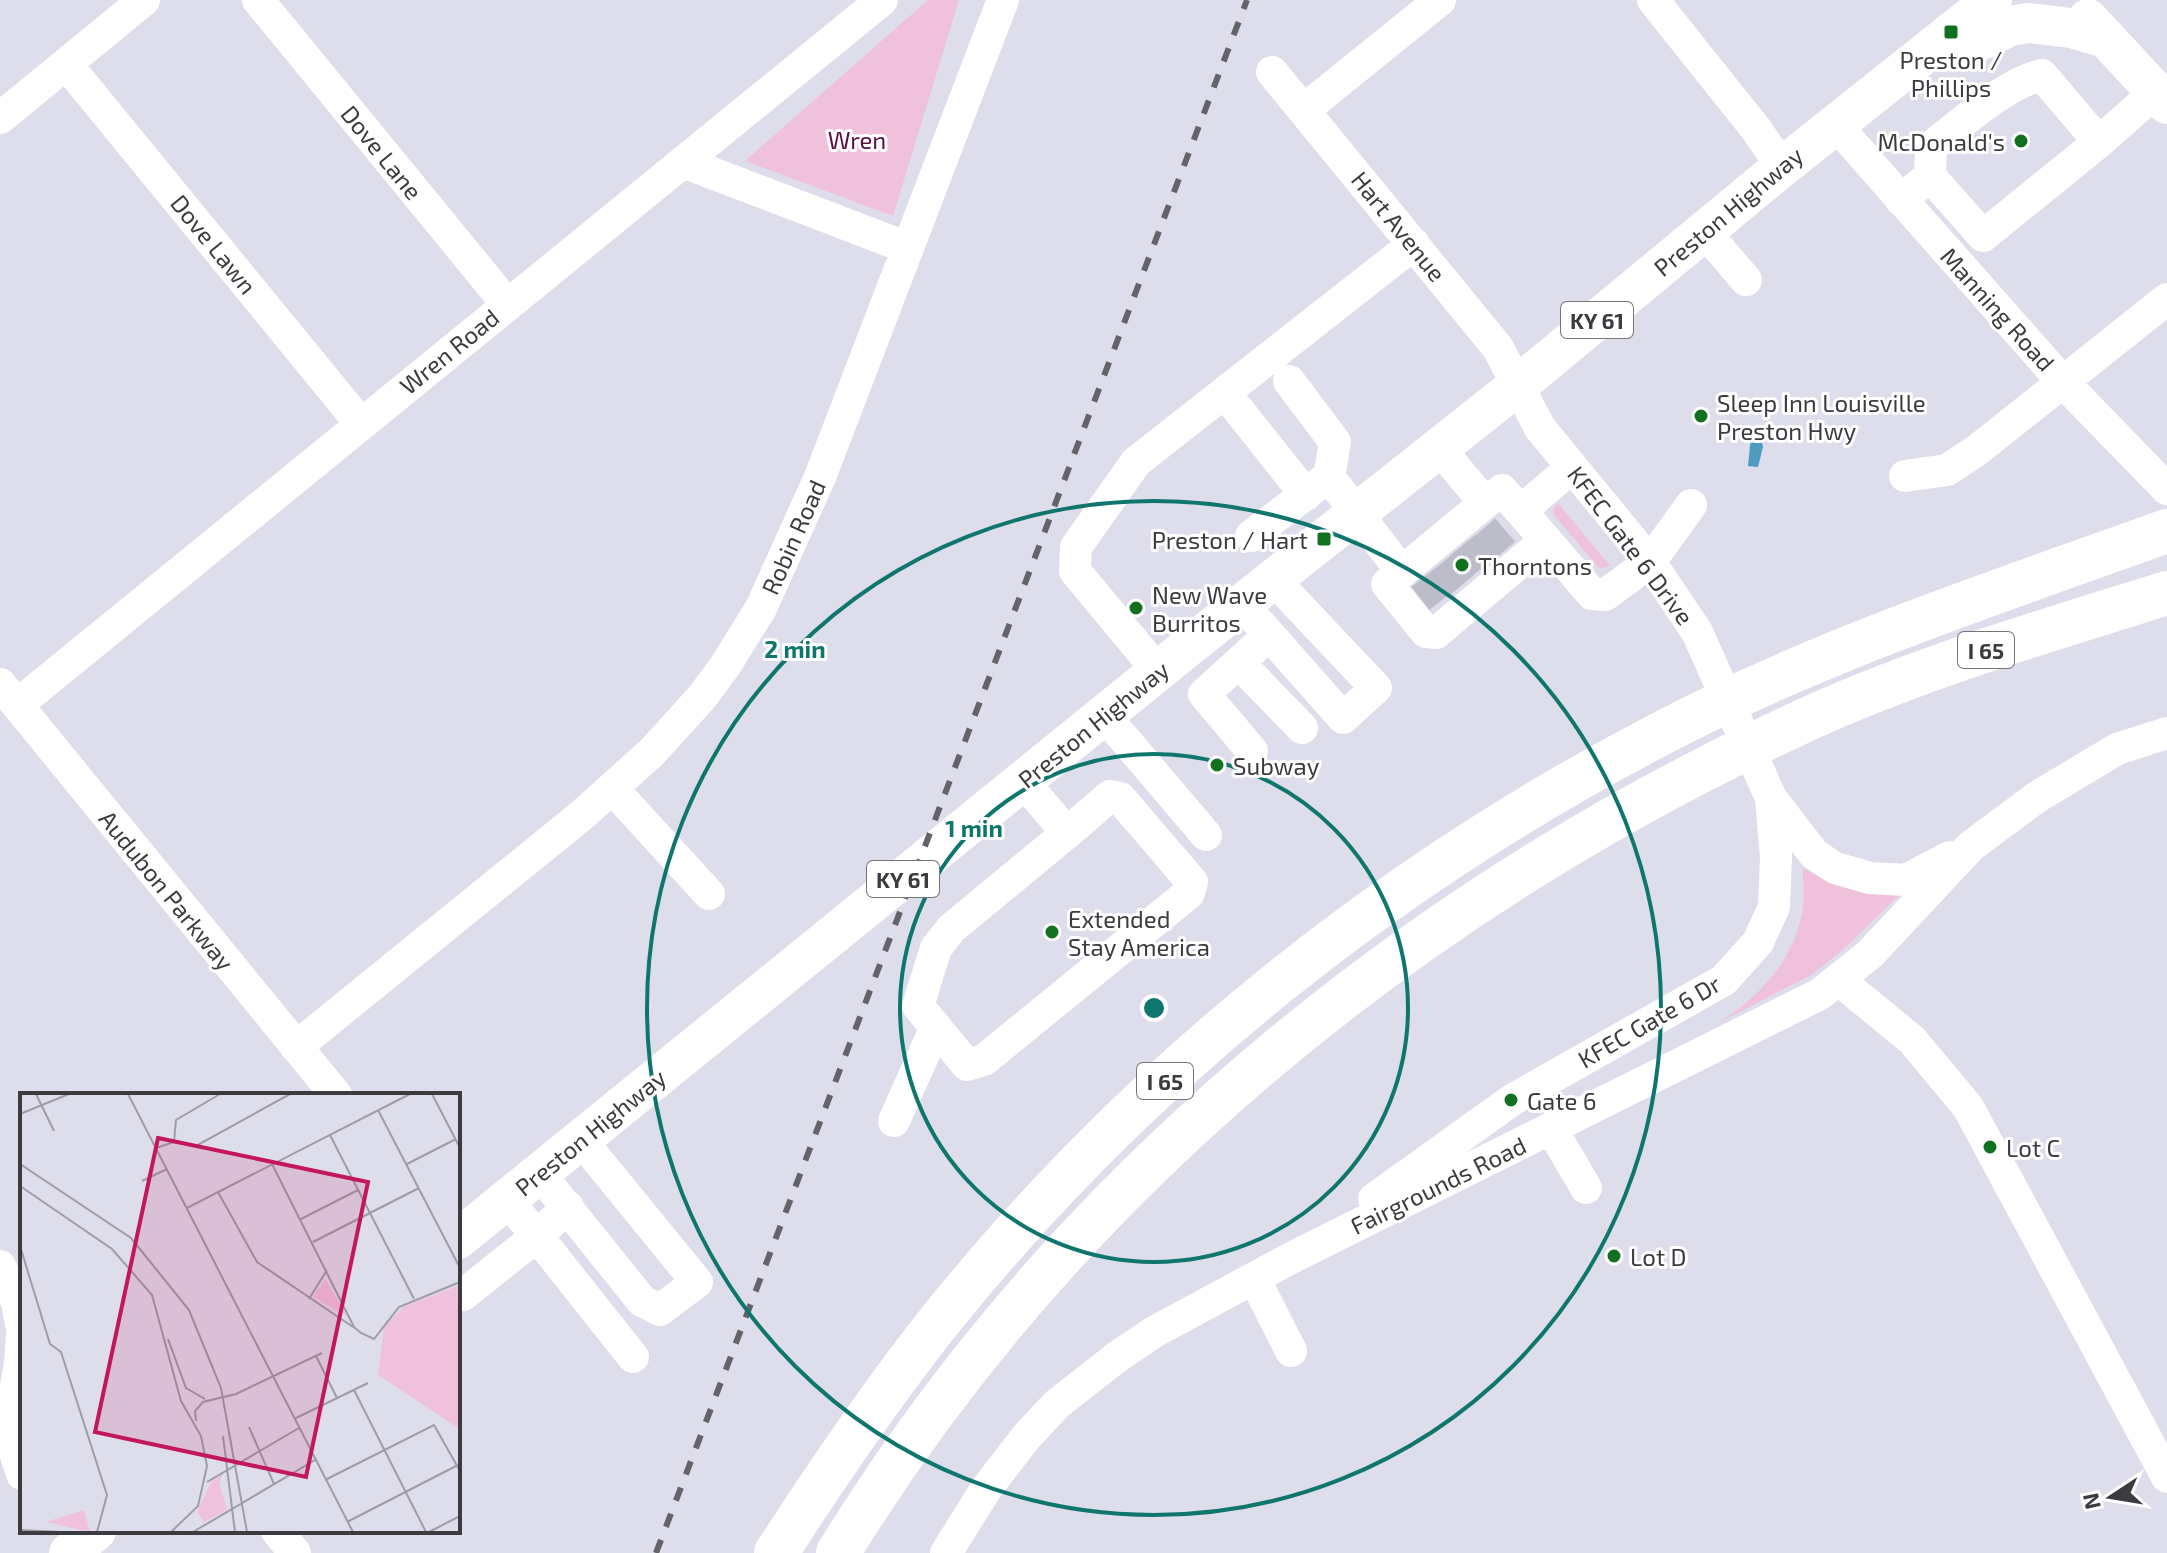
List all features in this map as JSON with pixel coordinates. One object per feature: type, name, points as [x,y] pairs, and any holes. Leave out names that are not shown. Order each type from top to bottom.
[{"type":"highway","name":"I 65","points":[[776,1553],[833,1464],[945,1314],[1060,1185],[1172,1074],[1255,1000],[1345,929],[1439,863],[1536,802],[1666,731],[1790,672],[1949,609],[2167,531]]},
{"type":"highway","name":"I 65","points":[[838,1553],[922,1429],[1023,1301],[1076,1241],[1160,1155],[1219,1101],[1307,1025],[1397,956],[1588,831],[1809,719],[1966,656],[2167,593]]},
{"type":"main road","name":"Preston Highway","points":[[460,1237],[1992,0]]},
{"type":"main road","points":[[2071,0],[2162,98]]},
{"type":"main road","points":[[1912,63],[1984,39],[2010,26],[2028,23],[2071,28],[2106,38]]},
{"type":"street","points":[[0,118],[144,0]]},
{"type":"street","name":"Dove Lane","points":[[258,0],[507,304]]},
{"type":"street","name":"Wren Road","points":[[8,695],[361,424],[882,0]]},
{"type":"street","name":"Robin Road","points":[[296,1047],[612,788],[652,752],[702,697],[725,666],[761,608],[820,477],[1003,0]]},
{"type":"street","points":[[1305,109],[1440,0]]},
{"type":"street","points":[[1653,0],[1756,129],[1782,167]]},
{"type":"street","name":"Dove Lawn","points":[[67,65],[361,424]]},
{"type":"street","name":"Hart Avenue","points":[[1272,72],[1498,348],[1517,386]]},
{"type":"street","points":[[1983,236],[1930,176],[1931,147],[2020,81],[2042,75],[2099,142]]},
{"type":"street","points":[[1956,262],[1983,236],[2099,142],[2162,98]]},
{"type":"street","name":"Manning Road","points":[[1835,124],[2062,381],[2167,489]]},
{"type":"street","points":[[683,162],[908,248]]},
{"type":"street","points":[[1901,200],[1930,176]]},
{"type":"street","points":[[1704,231],[1746,280]]},
{"type":"street","points":[[1158,671],[1075,571],[1076,547],[1136,462],[1414,244]]},
{"type":"street","points":[[1905,476],[1947,470],[1976,451],[2167,299]]},
{"type":"street","points":[[1251,536],[1317,486],[1335,442],[1289,381]]},
{"type":"street","name":"KFEC Gate 6 Drive","points":[[1517,386],[1540,428],[1650,562],[1697,632],[1771,798]]},
{"type":"street","points":[[1225,393],[1317,486],[1358,512],[1461,562],[1546,540]]},
{"type":"street","points":[[1439,448],[1461,562]]},
{"type":"street","points":[[1521,511],[1572,467]]},
{"type":"street","points":[[1461,562],[1502,490],[1592,594],[1605,595],[1650,562],[1691,505]]},
{"type":"street","points":[[1243,605],[1343,718],[1376,688],[1274,580]]},
{"type":"street","points":[[1252,751],[1204,694],[1269,635]]},
{"type":"street","points":[[1189,646],[1229,671],[1302,728]]},
{"type":"street","name":"Audubon Parkway","points":[[8,695],[334,1093]]},
{"type":"street","points":[[1104,715],[1206,835]]},
{"type":"street","name":"Fairgrounds Road","points":[[946,1553],[986,1489],[1027,1436],[1057,1404],[1154,1332],[1293,1257],[1820,994],[1870,954],[1971,846],[2037,797],[2117,749],[2167,733]]},
{"type":"street","points":[[1023,781],[1067,833]]},
{"type":"street","points":[[612,788],[709,894]]},
{"type":"street","points":[[1110,796],[1120,798],[1192,882],[1189,893],[984,1060],[967,1065],[918,1006],[936,948],[952,928],[1067,833],[1110,796]]},
{"type":"street","points":[[1771,798],[1814,854],[1835,868],[1870,878],[1906,880],[1971,846]]},
{"type":"street","name":"KFEC Gate 6 Dr","points":[[1293,1257],[1512,1100],[1724,980],[1758,942],[1774,907],[1776,857],[1771,798]]},
{"type":"street","points":[[1839,980],[1912,1040],[1968,1107],[2167,1477]]},
{"type":"street","points":[[894,1121],[936,1027]]},
{"type":"street","points":[[1551,1128],[1586,1188]]},
{"type":"street","points":[[539,1173],[642,1301],[660,1310],[697,1282],[581,1140]]},
{"type":"street","points":[[507,1200],[633,1357]]},
{"type":"street","points":[[463,1295],[568,1207]]},
{"type":"street","points":[[0,1266],[17,1302],[20,1320]]},
{"type":"street","points":[[1254,1278],[1291,1351]]},
{"type":"street","points":[[20,1363],[10,1429],[20,1466]]},
{"type":"street","points":[[279,1533],[295,1553]]},
{"type":"green space","name":"Wren","points":[[928,0],[959,0],[893,216],[745,161]]},
{"type":"green space","points":[[1558,503],[1610,566],[1599,568],[1554,515],[1553,510]]},
{"type":"green space","points":[[1803,868],[1850,889],[1901,893],[1844,949],[1811,975],[1720,1022],[1760,990],[1789,950],[1802,911]]},
{"type":"water","points":[[1751,436],[1761,436],[1763,447],[1758,467],[1748,466]]},
{"type":"tunnel","points":[[1483,529],[1503,552]]},
{"type":"tunnel","points":[[1463,545],[1482,568]]},
{"type":"tunnel","points":[[1443,562],[1462,585]]},
{"type":"tunnel","points":[[1424,577],[1442,600]]},
{"type":"railway","points":[[656,1553],[1247,0]]},
{"type":"place","name":"Preston / Phillips","points":[[1951,32]]},
{"type":"place","name":"McDonald's","points":[[2021,141]]},
{"type":"place","name":"Sleep Inn Louisville Preston Hwy","points":[[1701,416]]},
{"type":"place","name":"Preston / Hart","points":[[1324,539]]},
{"type":"place","name":"Thorntons","points":[[1462,565]]},
{"type":"place","name":"New Wave Burritos","points":[[1136,608]]},
{"type":"place","name":"Subway","points":[[1217,765]]},
{"type":"place","name":"Extended Stay America","points":[[1052,932]]},
{"type":"place","name":"Gate 6","points":[[1511,1100]]},
{"type":"place","name":"Lot C","points":[[1990,1147]]},
{"type":"place","name":"Lot D","points":[[1614,1256]]}]
